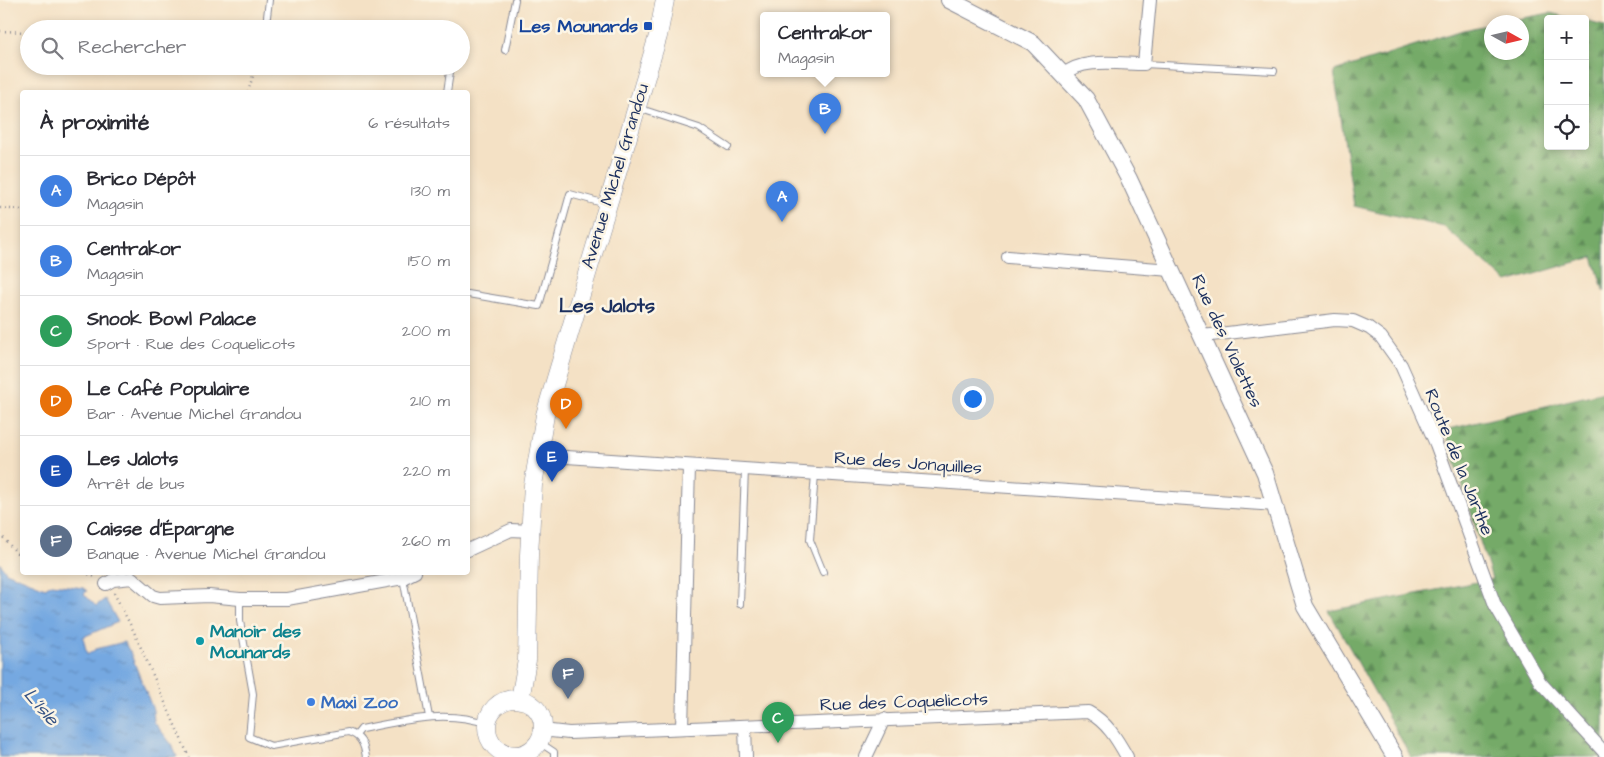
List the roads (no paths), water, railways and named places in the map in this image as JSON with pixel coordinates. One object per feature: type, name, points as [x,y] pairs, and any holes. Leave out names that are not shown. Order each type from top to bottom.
[{"type":"main road","name":"Avenue Michel Grandou","points":[[520,700],[527,660],[530,531],[537,455],[556,372],[658,36],[665,0]]},
{"type":"main road","name":"Avenue Michel Grandou","points":[[658,36],[675,0]]},
{"type":"main road","points":[[520,700],[528,702],[539,714],[541,736],[530,751],[518,756],[497,750],[488,738],[486,724],[489,715],[502,702],[520,700]]},
{"type":"street","name":"Rue des Violettes","points":[[949,0],[1033,43],[1086,99],[1128,179],[1172,270],[1265,473],[1306,606],[1395,757]]},
{"type":"street","points":[[1063,75],[1070,69],[1094,64],[1144,64],[1150,0]]},
{"type":"street","points":[[1008,257],[1172,270]]},
{"type":"street","name":"Route de la Jarthe","points":[[1202,336],[1335,320],[1353,321],[1369,328],[1381,337],[1401,365],[1436,444],[1495,605],[1540,682],[1604,752]]},
{"type":"street","name":"Rue des Jonquilles","points":[[537,455],[689,467],[745,469],[1276,505]]},
{"type":"street","points":[[682,728],[689,467]]},
{"type":"street","points":[[470,549],[511,530],[530,531]]},
{"type":"street","points":[[106,584],[113,580],[132,578],[149,593],[160,598],[209,596],[240,599],[287,599],[403,578],[409,575]]},
{"type":"street","name":"Rue des Coquelicots","points":[[541,736],[569,733],[884,719],[1088,712],[1099,718],[1117,739],[1127,757]]},
{"type":"street","points":[[866,757],[884,719]]},
{"type":"street","points":[[745,726],[746,757]]},
{"type":"lane","points":[[267,20],[269,0]]},
{"type":"lane","points":[[505,50],[515,0]]},
{"type":"lane","points":[[1144,64],[1274,71]]},
{"type":"lane","points":[[447,90],[450,75]]},
{"type":"lane","points":[[636,107],[699,128],[728,147]]},
{"type":"lane","points":[[470,294],[539,306],[570,194],[607,204]]},
{"type":"lane","points":[[740,604],[745,469]]},
{"type":"lane","points":[[815,474],[810,540],[823,572]]},
{"type":"lane","points":[[403,578],[429,717]]},
{"type":"lane","points":[[240,599],[240,621],[253,694],[249,736],[271,746],[348,732],[357,734],[361,739],[366,757]]},
{"type":"lane","points":[[357,734],[361,729],[429,717],[461,717],[486,724]]},
{"type":"lane","points":[[541,736],[554,752],[554,757]]},
{"type":"water","name":"L'Isle","points":[[0,563],[6,572],[45,588],[52,584],[83,588],[87,591],[84,594],[96,606],[105,599],[118,622],[83,637],[87,655],[96,649],[124,642],[130,652],[153,710],[154,722],[172,745],[177,757],[0,757]]},
{"type":"place","name":"Les Mounards","points":[[648,26]]},
{"type":"place","name":"Centrakor","points":[[825,134]]},
{"type":"place","name":"Brico Dépôt","points":[[782,222]]},
{"type":"place","name":"Le Café Populaire","points":[[566,429]]},
{"type":"place","name":"Les Jalots","points":[[552,482]]},
{"type":"place","name":"Manoir des Mounards","points":[[200,641]]},
{"type":"place","name":"Caisse d'Épargne","points":[[568,699]]},
{"type":"place","name":"Maxi Zoo","points":[[311,702]]},
{"type":"place","name":"Snook Bowl Palace","points":[[778,743]]},
{"type":"district","name":"Les Jalots","points":[[607,306]]}]
